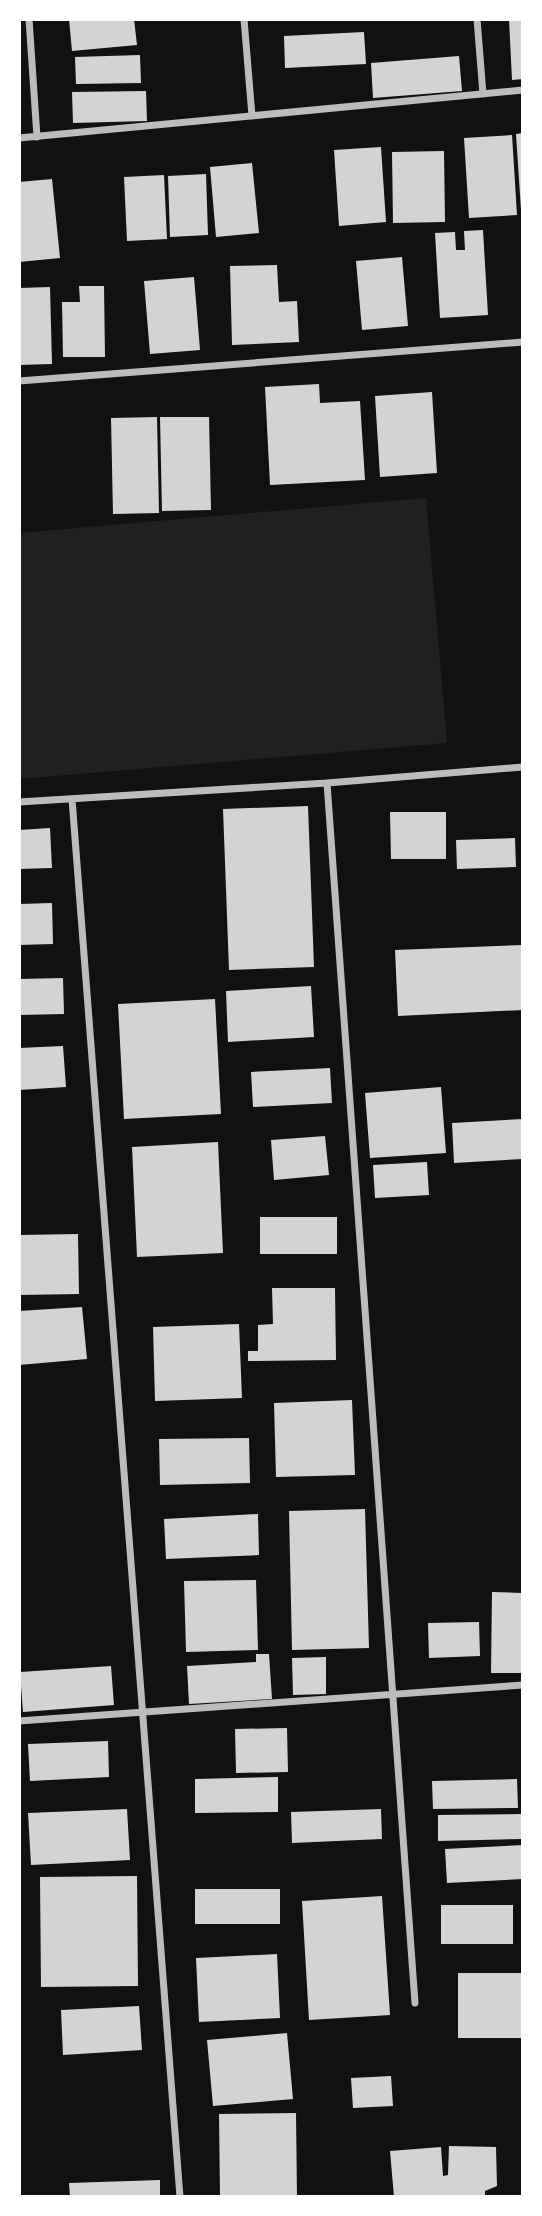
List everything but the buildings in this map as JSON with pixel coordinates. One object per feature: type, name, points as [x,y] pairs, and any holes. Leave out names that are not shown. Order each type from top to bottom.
[{"type":"street","points":[[29,19],[37,137]]},
{"type":"street","points":[[244,19],[252,116]]},
{"type":"street","points":[[477,19],[483,94]]},
{"type":"street","points":[[19,138],[523,90]]},
{"type":"street","points":[[19,381],[523,342]]},
{"type":"street","points":[[19,802],[327,783],[523,767]]},
{"type":"street","points":[[327,783],[415,2003]]},
{"type":"street","points":[[72,799],[180,2197]]},
{"type":"street","points":[[19,1721],[523,1685]]},
{"type":"shaded area","points":[[426,498],[447,743],[19,779],[19,533]]}]
